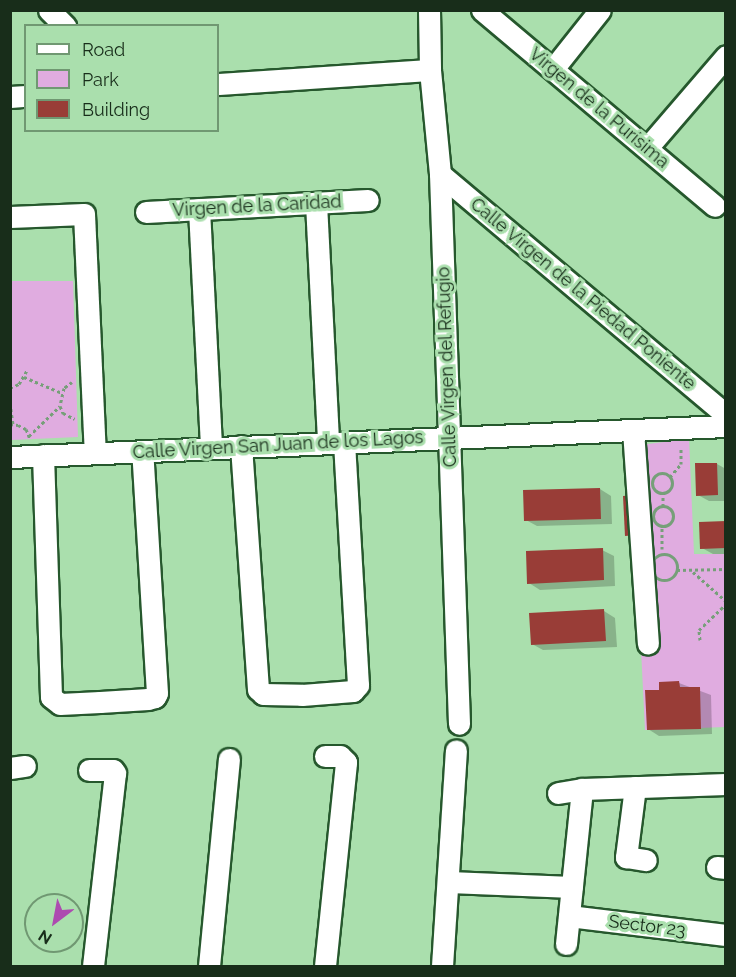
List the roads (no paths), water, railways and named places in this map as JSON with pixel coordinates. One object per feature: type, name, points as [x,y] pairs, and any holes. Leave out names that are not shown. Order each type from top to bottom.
[{"type":"street","points":[[48,10],[63,24]]},
{"type":"street","name":"Calle Virgen del Refugio","points":[[429,10],[430,70],[440,174],[459,724]]},
{"type":"street","name":"Virgen de la Purísima","points":[[482,10],[715,206]]},
{"type":"street","points":[[553,69],[600,10]]},
{"type":"street","points":[[647,148],[726,56]]},
{"type":"street","points":[[219,84],[430,70]]},
{"type":"street","name":"Calle Virgen de la Piedad Poniente","points":[[440,174],[726,415]]},
{"type":"street","name":"Virgen de la Caridad","points":[[146,212],[368,200]]},
{"type":"street","points":[[241,446],[259,693],[302,695],[353,691],[358,685],[316,203]]},
{"type":"street","points":[[200,209],[211,448]]},
{"type":"street","points":[[10,217],[84,214],[95,453]]},
{"type":"street","name":"Calle Virgen San Juan de los Lagos","points":[[10,457],[726,426]]},
{"type":"street","points":[[633,430],[648,643]]},
{"type":"street","points":[[43,455],[51,697],[60,704],[148,699],[155,697],[157,693],[142,451]]},
{"type":"street","points":[[441,966],[449,882],[456,750]]},
{"type":"street","points":[[325,756],[340,756],[346,762],[325,966]]},
{"type":"street","points":[[209,966],[230,759]]},
{"type":"street","points":[[89,770],[113,770],[115,773],[93,966]]},
{"type":"street","points":[[558,793],[582,789],[726,784]]},
{"type":"street","points":[[635,787],[626,857],[646,860]]},
{"type":"street","points":[[566,944],[582,789]]},
{"type":"street","points":[[449,882],[572,887]]},
{"type":"street","name":"Sector 23","points":[[569,916],[726,935]]}]
